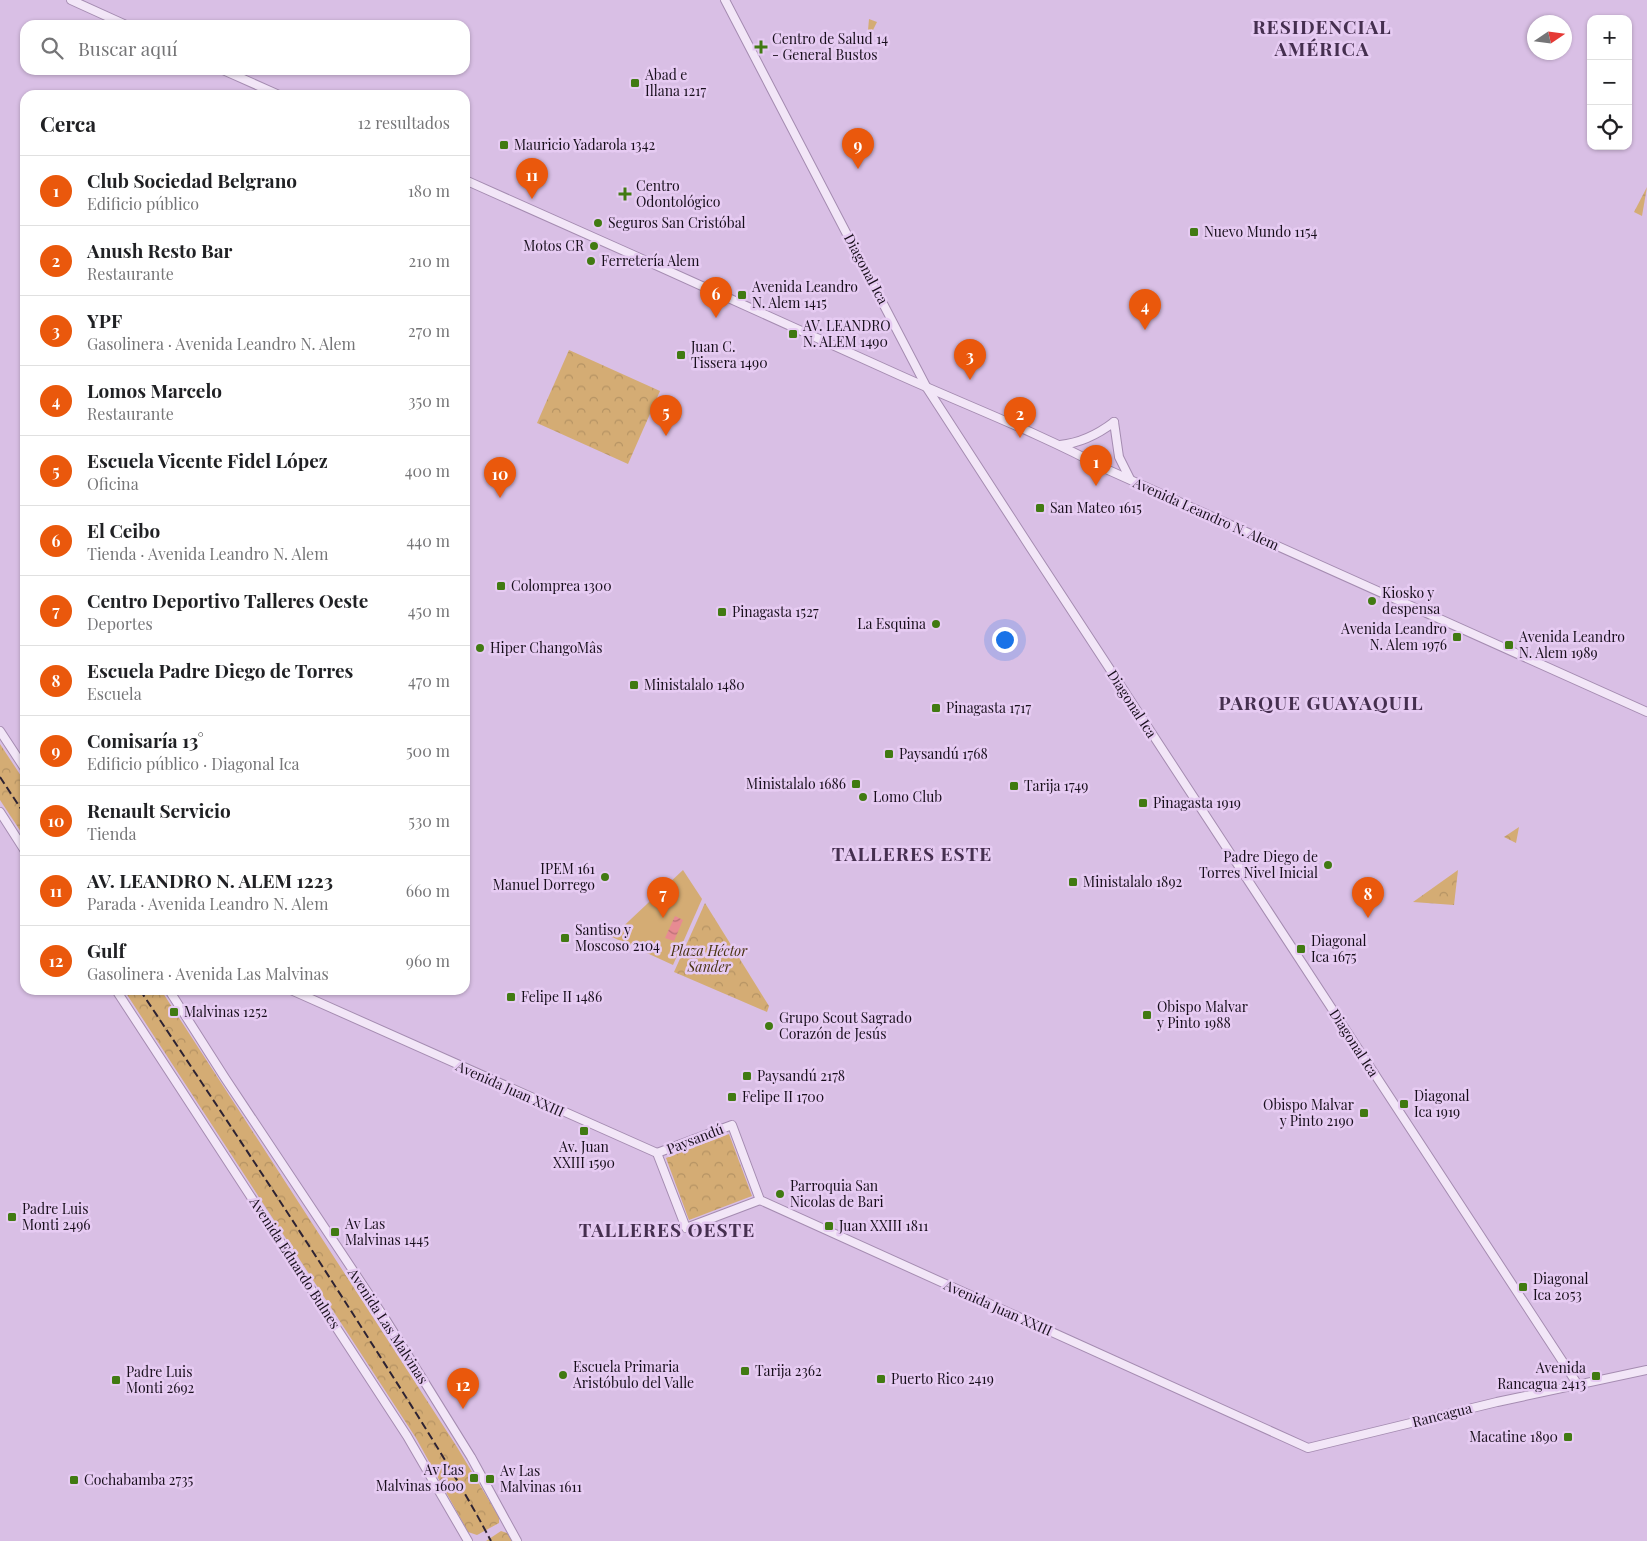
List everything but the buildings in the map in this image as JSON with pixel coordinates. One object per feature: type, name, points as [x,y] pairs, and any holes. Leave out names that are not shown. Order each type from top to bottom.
[{"type":"main road","points":[[71,0],[115,20]]},
{"type":"main road","name":"Diagonal Ica","points":[[726,0],[928,388],[1030,548],[1578,1385]]},
{"type":"main road","points":[[234,75],[268,90]]},
{"type":"main road","name":"Avenida Leandro N. Alem","points":[[470,182],[643,258],[1647,712]]},
{"type":"main road","points":[[1058,445],[1070,444],[1091,438],[1114,422],[1119,457],[1130,479]]},
{"type":"main road","points":[[0,731],[20,761]]},
{"type":"main road","points":[[0,812],[20,843]]},
{"type":"main road","name":"Avenida Eduardo Bulnes","points":[[119,995],[402,1427],[468,1541]]},
{"type":"main road","name":"Avenida Las Malvinas","points":[[172,995],[230,1086],[386,1320],[471,1457],[517,1541]]},
{"type":"main road","name":"Avenida Juan XXIII","points":[[301,995],[658,1153]]},
{"type":"main road","name":"Paysandú","points":[[658,1153],[732,1125],[760,1200]]},
{"type":"main road","points":[[658,1153],[686,1228],[760,1200]]},
{"type":"main road","name":"Avenida Juan XXIII","points":[[760,1200],[1308,1448]]},
{"type":"main road","name":"Rancagua","points":[[1308,1448],[1497,1402],[1647,1370]]},
{"type":"green space","points":[[869,19],[877,22],[867,42]]},
{"type":"green space","points":[[1647,187],[1642,216],[1634,212]]},
{"type":"green space","points":[[569,350],[660,391],[628,464],[537,423]]},
{"type":"green space","points":[[0,744],[20,774],[20,830],[0,800]]},
{"type":"green space","points":[[1519,827],[1516,843],[1504,837]]},
{"type":"green space","points":[[683,870],[702,899],[673,965],[612,937]]},
{"type":"green space","points":[[1458,870],[1454,905],[1413,902]]},
{"type":"green space","name":"Plaza Héctor Sander","points":[[705,903],[769,1006],[767,1012],[674,972]]},
{"type":"green space","points":[[127,995],[164,995],[457,1447],[499,1517],[499,1523],[477,1535],[468,1532],[416,1438]]},
{"type":"green space","points":[[729,1134],[752,1196],[689,1220],[666,1158]]},
{"type":"green space","points":[[501,1531],[507,1533],[512,1541],[486,1541]]},
{"type":"water","points":[[675,916],[683,920],[674,941],[665,938]]},
{"type":"railway","points":[[0,777],[20,807]]},
{"type":"railway","points":[[143,995],[394,1378],[444,1459],[491,1541]]},
{"type":"place","name":"Centro de Salud 14 - General Bustos","points":[[761,47]]},
{"type":"place","name":"Abad e Illana 1217","points":[[635,83]]},
{"type":"place","name":"Mauricio Yadarola 1342","points":[[504,145]]},
{"type":"place","name":"Comisaría 13°","points":[[858,169]]},
{"type":"place","name":"Centro Odontológico","points":[[625,194]]},
{"type":"place","name":"AV. LEANDRO N. ALEM 1223","points":[[532,199]]},
{"type":"place","name":"Seguros San Cristóbal","points":[[598,223]]},
{"type":"place","name":"Nuevo Mundo 1154","points":[[1194,232]]},
{"type":"place","name":"Motos CR","points":[[594,246]]},
{"type":"place","name":"Ferretería Alem","points":[[591,261]]},
{"type":"place","name":"Avenida Leandro N. Alem 1415","points":[[742,295]]},
{"type":"place","name":"El Ceibo","points":[[716,318]]},
{"type":"place","name":"Lomos Marcelo","points":[[1145,330]]},
{"type":"place","name":"AV. LEANDRO N. ALEM 1490","points":[[793,334]]},
{"type":"place","name":"Juan C. Tissera 1490","points":[[681,355]]},
{"type":"place","name":"YPF","points":[[970,380]]},
{"type":"place","name":"Escuela Vicente Fidel López","points":[[666,436]]},
{"type":"place","name":"Anush Resto Bar","points":[[1020,438]]},
{"type":"place","name":"Club Sociedad Belgrano","points":[[1096,486]]},
{"type":"place","name":"Renault Servicio","points":[[500,498]]},
{"type":"place","name":"San Mateo 1615","points":[[1040,508]]},
{"type":"place","name":"Colomprea 1300","points":[[501,586]]},
{"type":"place","name":"Kiosko y despensa","points":[[1372,601]]},
{"type":"place","name":"Pinagasta 1527","points":[[722,612]]},
{"type":"place","name":"La Esquina","points":[[936,624]]},
{"type":"place","name":"Avenida Leandro N. Alem 1976","points":[[1457,637]]},
{"type":"place","name":"Avenida Leandro N. Alem 1989","points":[[1509,645]]},
{"type":"place","name":"Hiper ChangoMâs","points":[[480,648]]},
{"type":"place","name":"Ministalalo 1480","points":[[634,685]]},
{"type":"place","name":"Pinagasta 1717","points":[[936,708]]},
{"type":"place","name":"Paysandú 1768","points":[[889,754]]},
{"type":"place","name":"Ministalalo 1686","points":[[856,784]]},
{"type":"place","name":"Tarija 1749","points":[[1014,786]]},
{"type":"place","name":"Lomo Club","points":[[863,797]]},
{"type":"place","name":"Pinagasta 1919","points":[[1143,803]]},
{"type":"place","name":"Padre Diego de Torres Nivel Inicial","points":[[1328,865]]},
{"type":"place","name":"IPEM 161 Manuel Dorrego","points":[[605,877]]},
{"type":"place","name":"Ministalalo 1892","points":[[1073,882]]},
{"type":"place","name":"Centro Deportivo Talleres Oeste","points":[[663,918]]},
{"type":"place","name":"Escuela Padre Diego de Torres","points":[[1368,918]]},
{"type":"place","name":"Santiso y Moscoso 2104","points":[[565,938]]},
{"type":"place","name":"Diagonal Ica 1675","points":[[1301,949]]},
{"type":"place","name":"Felipe II 1486","points":[[511,997]]},
{"type":"place","name":"Malvinas 1252","points":[[174,1012]]},
{"type":"place","name":"Obispo Malvar y Pinto 1988","points":[[1147,1015]]},
{"type":"place","name":"Grupo Scout Sagrado Corazón de Jesús","points":[[769,1026]]},
{"type":"place","name":"Paysandú 2178","points":[[747,1076]]},
{"type":"place","name":"Felipe II 1700","points":[[732,1097]]},
{"type":"place","name":"Diagonal Ica 1919","points":[[1404,1104]]},
{"type":"place","name":"Obispo Malvar y Pinto 2190","points":[[1364,1113]]},
{"type":"place","name":"Av. Juan XXIII 1590","points":[[584,1131]]},
{"type":"place","name":"Parroquia San Nicolas de Bari","points":[[780,1194]]},
{"type":"place","name":"Padre Luis Monti 2496","points":[[12,1217]]},
{"type":"place","name":"Juan XXIII 1811","points":[[829,1226]]},
{"type":"place","name":"Av Las Malvinas 1445","points":[[335,1232]]},
{"type":"place","name":"Diagonal Ica 2053","points":[[1523,1287]]},
{"type":"place","name":"Tarija 2362","points":[[745,1371]]},
{"type":"place","name":"Escuela Primaria Aristóbulo del Valle","points":[[563,1375]]},
{"type":"place","name":"Avenida Rancagua 2413","points":[[1596,1376]]},
{"type":"place","name":"Puerto Rico 2419","points":[[881,1379]]},
{"type":"place","name":"Padre Luis Monti 2692","points":[[116,1380]]},
{"type":"place","name":"Gulf","points":[[463,1409]]},
{"type":"place","name":"Macatine 1890","points":[[1568,1437]]},
{"type":"place","name":"Av Las Malvinas 1600","points":[[474,1478]]},
{"type":"place","name":"Av Las Malvinas 1611","points":[[490,1479]]},
{"type":"place","name":"Cochabamba 2735","points":[[74,1480]]},
{"type":"district","name":"RESIDENCIAL AMÉRICA","points":[[1322,38]]},
{"type":"district","name":"PARQUE GUAYAQUIL","points":[[1321,703]]},
{"type":"district","name":"TALLERES ESTE","points":[[912,854]]},
{"type":"district","name":"TALLERES OESTE","points":[[667,1230]]}]
